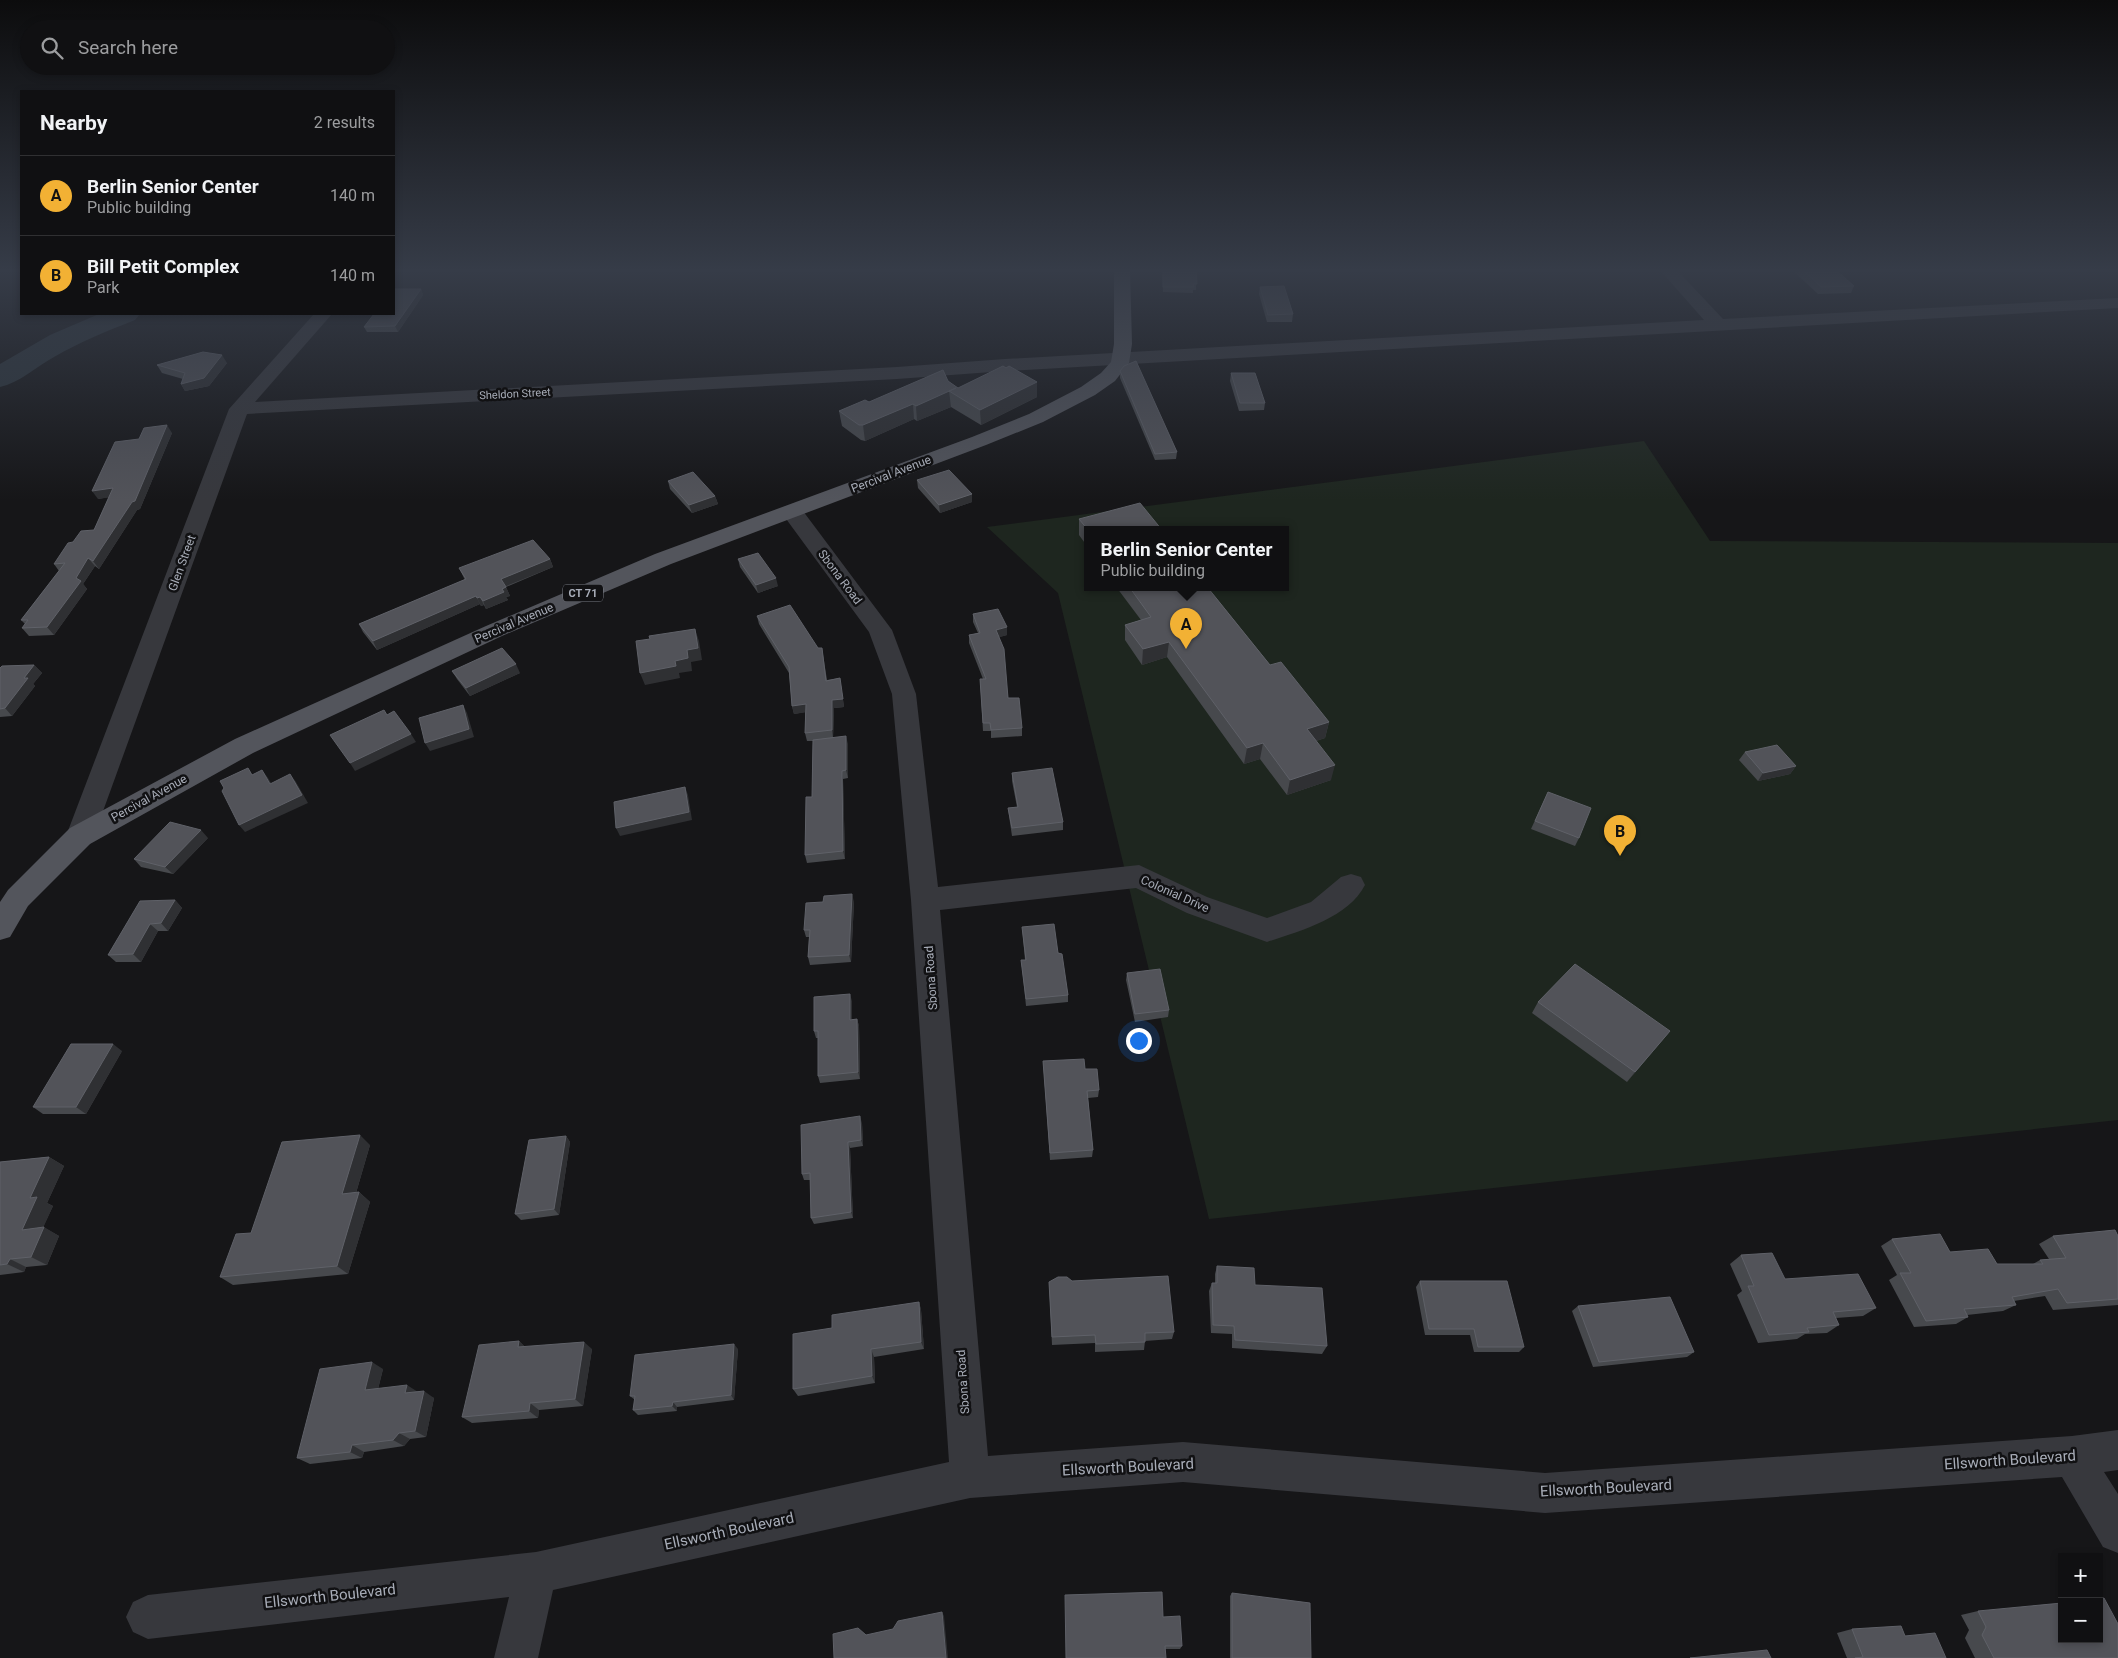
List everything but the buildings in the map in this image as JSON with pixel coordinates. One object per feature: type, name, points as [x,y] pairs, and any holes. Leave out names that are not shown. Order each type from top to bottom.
[{"type":"main road","points":[[1121,346],[1121,360]]},
{"type":"main road","name":"Percival Avenue","points":[[0,928],[18,898],[80,836],[244,746],[494,631],[663,560],[1036,418],[1102,382],[1118,366],[1121,360]]},
{"type":"street","name":"Glen Street","points":[[80,836],[239,409],[294,346]]},
{"type":"street","name":"Sheldon Street","points":[[239,409],[1347,346]]},
{"type":"street","name":"Sbona Road","points":[[792,512],[880,630],[904,694],[925,900],[970,1478]]},
{"type":"street","name":"Colonial Drive","points":[[925,900],[1139,876],[1197,905],[1267,930],[1321,910],[1351,885]]},
{"type":"street","name":"Ellsworth Boulevard","points":[[148,1616],[536,1573],[970,1478],[1183,1462],[1545,1493],[2072,1456],[2118,1450]]},
{"type":"street","points":[[2072,1456],[2118,1532]]},
{"type":"street","points":[[516,1658],[536,1573]]},
{"type":"shaded area","points":[[1644,441],[1710,541],[2118,543],[2118,1120],[1209,1219],[1058,593],[987,527]]},
{"type":"waterway","points":[[0,378],[50,346]]},
{"type":"place","name":"Berlin Senior Center","points":[[1186,649]]},
{"type":"place","name":"Bill Petit Complex","points":[[1620,856]]}]
